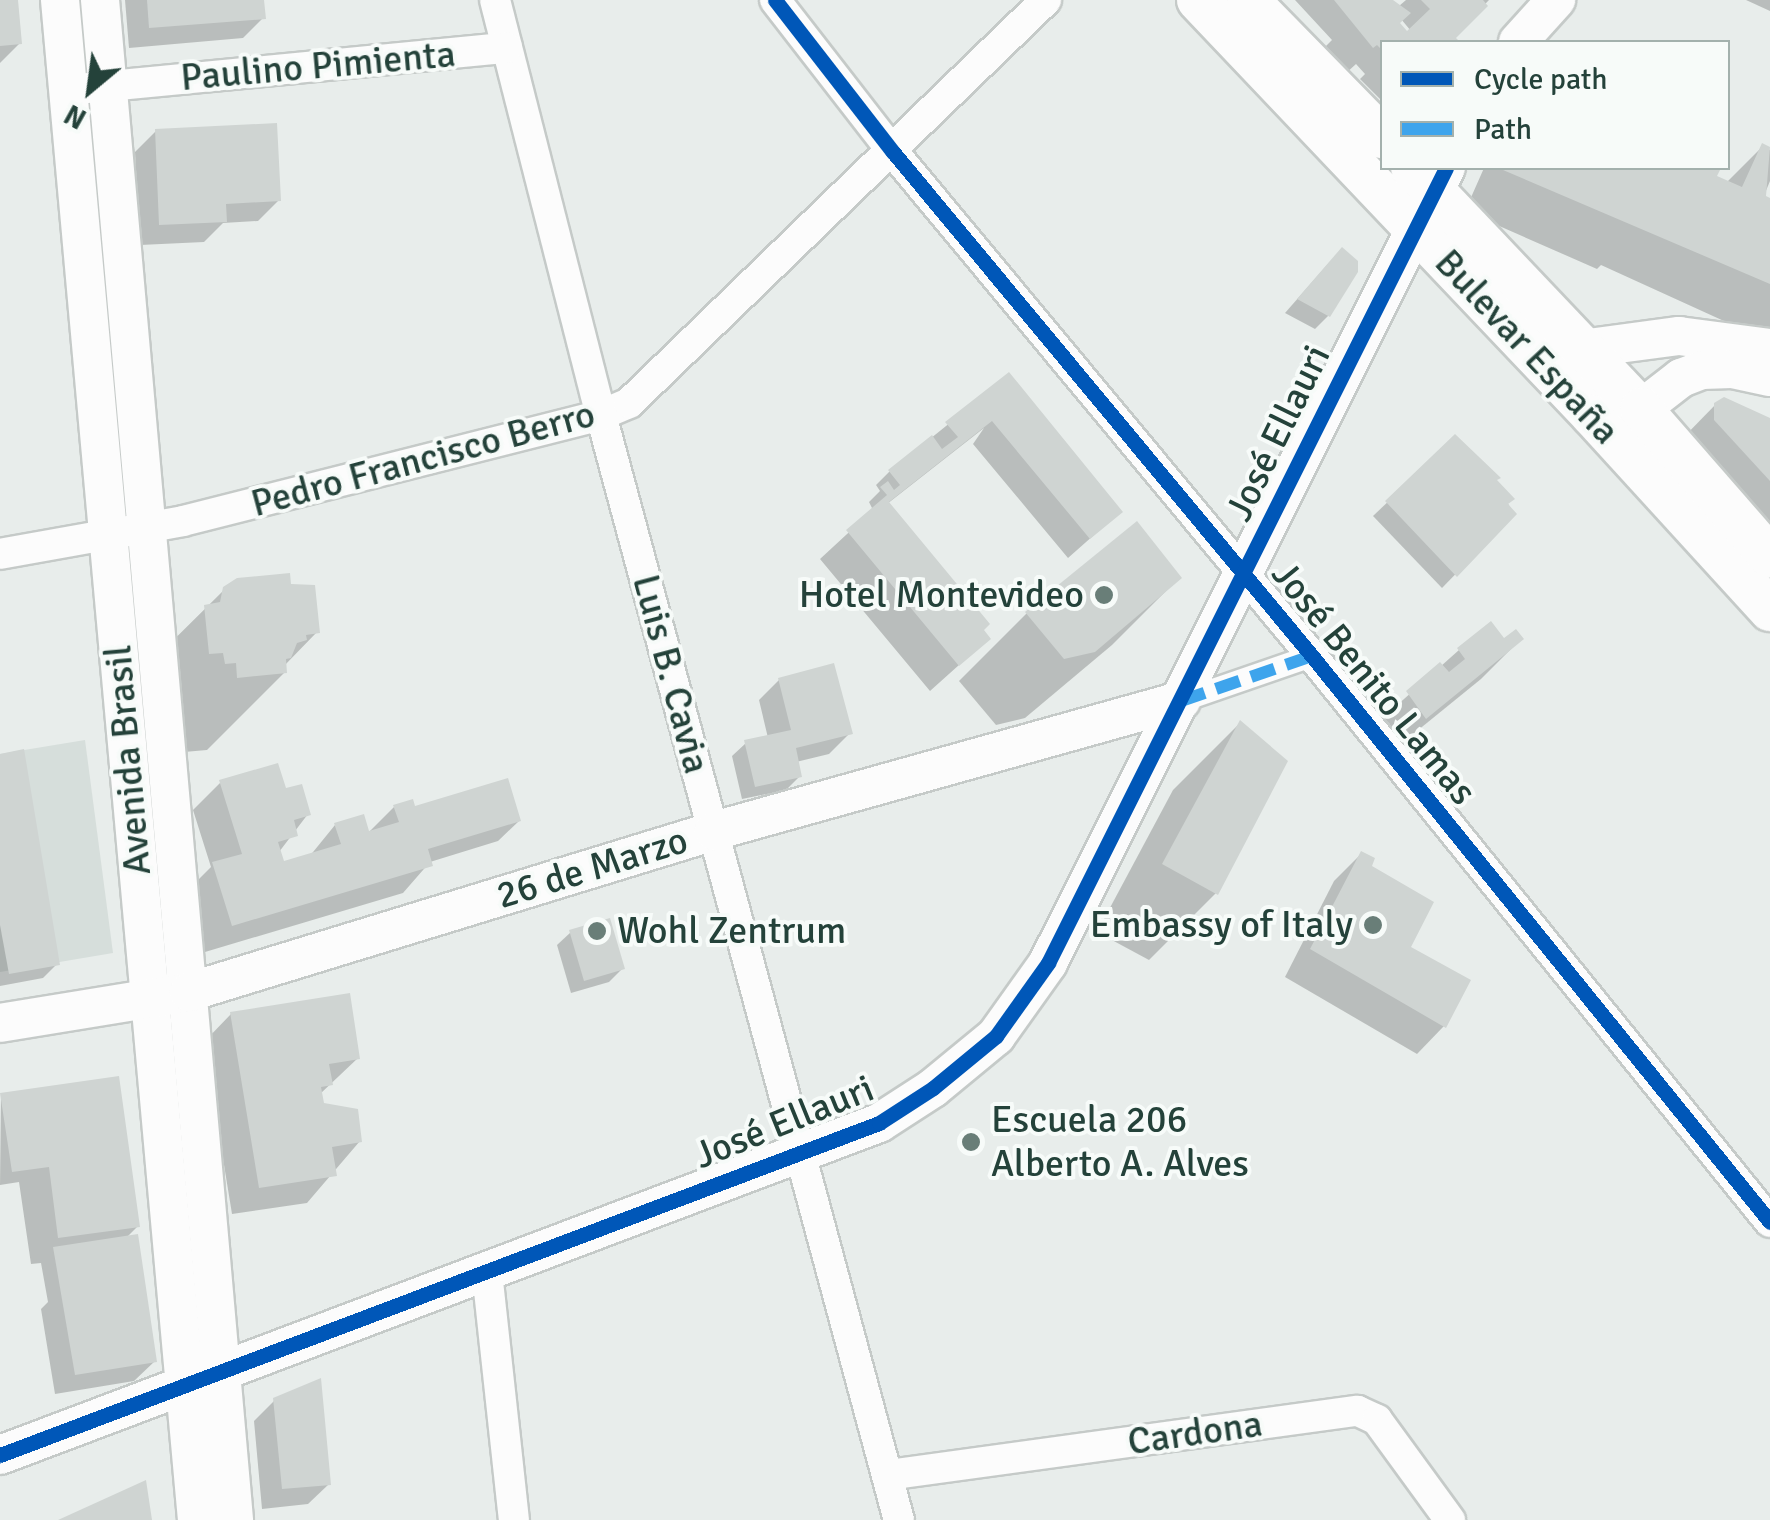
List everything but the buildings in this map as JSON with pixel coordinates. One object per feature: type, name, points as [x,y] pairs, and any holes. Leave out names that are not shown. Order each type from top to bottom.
[{"type":"main road","name":"Bulevar España","points":[[1198,0],[1594,416],[1770,610]]},
{"type":"main road","points":[[1248,0],[1380,136]]},
{"type":"main road","name":"Bulevar España","points":[[1431,175],[1581,349],[1641,409],[1770,557]]},
{"type":"street","name":"Avenida Brasil","points":[[60,0],[198,1520]]},
{"type":"street","name":"Avenida Brasil","points":[[100,0],[150,527],[234,1520]]},
{"type":"street","name":"Luis B. Cavia","points":[[495,0],[601,415],[804,1153],[900,1520]]},
{"type":"street","name":"José Benito Lamas","points":[[775,0],[893,152],[1312,656],[1770,1222]]},
{"type":"street","name":"Pedro Francisco Berro","points":[[0,554],[150,527],[601,415],[629,403],[1046,0]]},
{"type":"street","points":[[1520,40],[1556,0]]},
{"type":"street","name":"Paulino Pimienta","points":[[68,90],[507,48]]},
{"type":"street","name":"José Ellauri","points":[[0,1455],[879,1123],[933,1088],[996,1036],[1048,963],[1181,701],[1415,229],[1431,175]]},
{"type":"street","points":[[1581,349],[1679,336],[1770,348]]},
{"type":"street","points":[[1594,416],[1618,416],[1641,409],[1681,378],[1702,370],[1732,369],[1770,378]]},
{"type":"street","points":[[1181,701],[1312,656]]},
{"type":"street","name":"26 de Marzo","points":[[0,1023],[189,992],[714,831],[1181,701]]},
{"type":"street","points":[[487,1272],[514,1520]]},
{"type":"street","name":"Cardona","points":[[888,1475],[1358,1411],[1376,1420],[1450,1520]]},
{"type":"shaded area","points":[[85,740],[113,953],[0,972],[0,754]]},
{"type":"marked path","points":[[1181,701],[1312,656]]},
{"type":"cycle path","points":[[775,0],[893,152],[1312,656],[1770,1222]]},
{"type":"cycle path","points":[[0,1455],[879,1123],[933,1088],[996,1036],[1048,963],[1445,170]]},
{"type":"place","name":"Hotel Montevideo","points":[[1104,595]]},
{"type":"place","name":"Embassy of Italy","points":[[1373,925]]},
{"type":"place","name":"Wohl Zentrum","points":[[597,931]]},
{"type":"place","name":"Escuela 206 Alberto A. Alves","points":[[971,1142]]}]
